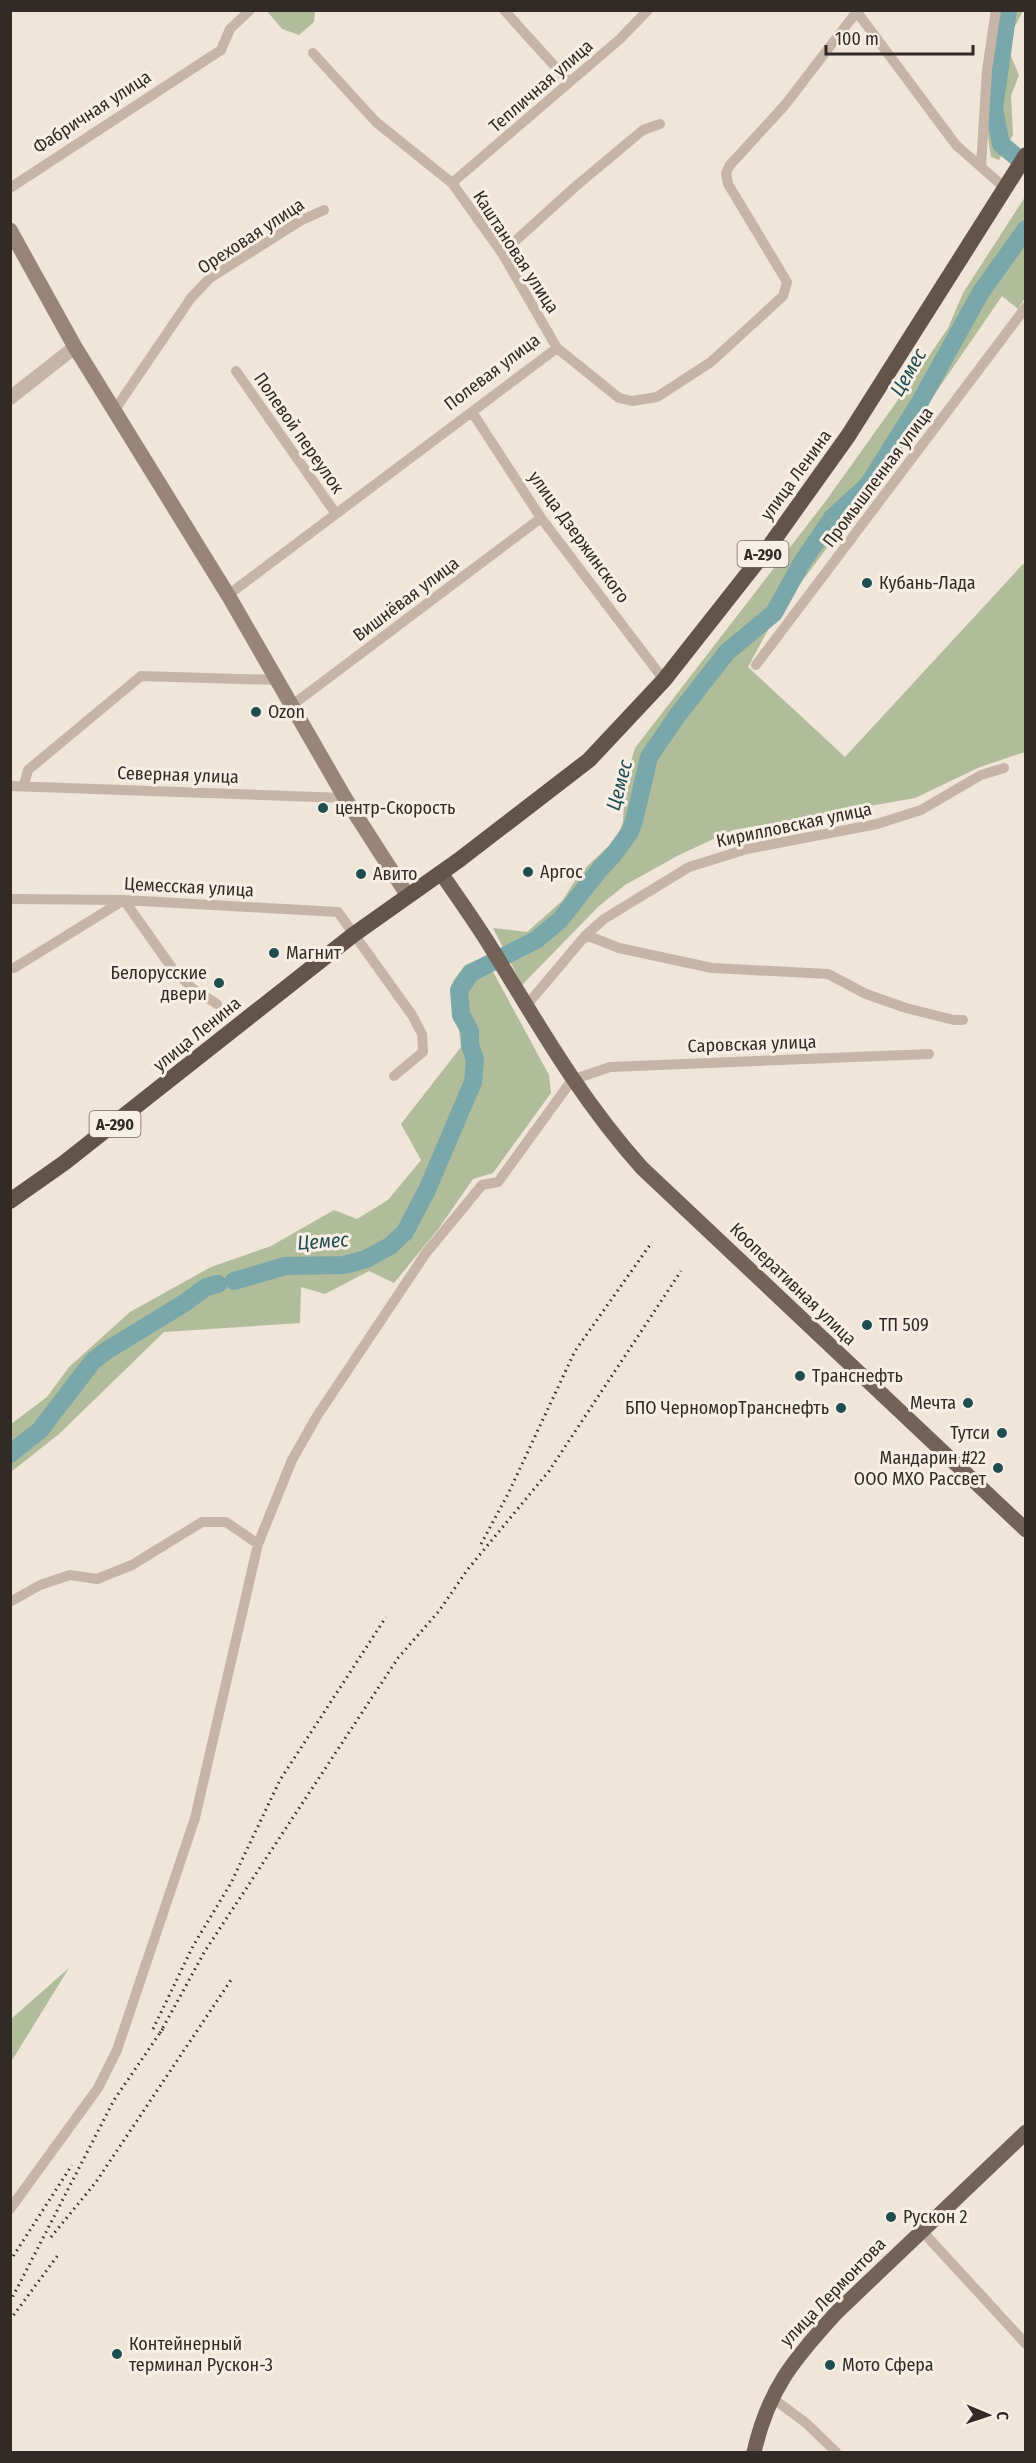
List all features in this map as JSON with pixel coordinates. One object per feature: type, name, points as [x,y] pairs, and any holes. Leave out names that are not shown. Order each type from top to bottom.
[{"type":"highway","name":"улица Ленина","points":[[10,1201],[64,1163],[353,935],[441,873],[589,760],[664,680],[768,548],[849,436],[1026,155]]},
{"type":"main road","points":[[10,230],[75,347],[228,595],[345,798],[408,896]]},
{"type":"main road","name":"Кооперативная улица","points":[[441,873],[491,947],[526,1006],[614,1137],[642,1168],[1026,1530]]},
{"type":"main road","name":"улица Лермонтова","points":[[754,2452],[771,2397],[791,2365],[837,2312],[1026,2132]]},
{"type":"street","name":"Фабричная улица","points":[[10,188],[220,50],[230,29],[250,10]]},
{"type":"street","points":[[504,10],[569,82]]},
{"type":"street","points":[[512,20],[522,10]]},
{"type":"street","name":"Тепличная улица","points":[[452,183],[620,39],[648,10]]},
{"type":"street","points":[[981,167],[987,70],[996,10]]},
{"type":"street","points":[[858,11],[956,145],[1005,188]]},
{"type":"street","name":"Полевая улица","points":[[228,595],[557,348],[619,398],[632,401],[657,397],[711,362],[783,297],[787,282],[728,183],[726,174],[730,165],[785,105],[858,11]]},
{"type":"street","name":"Каштановая улица","points":[[313,53],[376,122],[452,183],[502,253],[557,348]]},
{"type":"street","points":[[502,253],[576,186],[643,130],[660,124]]},
{"type":"street","name":"Ореховая улица","points":[[114,411],[191,298],[210,278],[300,221],[324,210]]},
{"type":"street","name":"Промышленная улица","points":[[756,665],[1026,307]]},
{"type":"street","points":[[10,398],[75,347]]},
{"type":"street","name":"Полевой переулок","points":[[236,371],[336,514]]},
{"type":"street","name":"улица Дзержинского","points":[[472,412],[541,518],[664,680]]},
{"type":"street","name":"Вишнёвая улица","points":[[291,706],[541,518]]},
{"type":"street","points":[[24,785],[28,770],[141,676],[277,680]]},
{"type":"street","name":"Кирилловская улица","points":[[526,1006],[542,990],[585,935],[614,912],[689,867],[747,849],[877,824],[921,810],[981,775],[1004,768]]},
{"type":"street","name":"Северная улица","points":[[10,786],[345,798]]},
{"type":"street","name":"Цемесская улица","points":[[10,899],[124,900],[338,912],[353,935]]},
{"type":"street","points":[[10,968],[14,968],[124,900],[172,968],[193,989],[217,1004]]},
{"type":"street","points":[[353,935],[412,1015],[422,1034],[423,1052],[394,1076]]},
{"type":"street","points":[[585,935],[619,948],[712,968],[828,974],[866,994],[906,1008],[954,1020],[963,1020]]},
{"type":"street","name":"Саровская улица","points":[[575,1079],[610,1066],[929,1054]]},
{"type":"street","points":[[10,2209],[98,2088],[117,2050],[195,1818],[258,1544],[292,1460],[317,1416],[426,1253],[482,1185],[498,1182],[575,1079]]},
{"type":"street","points":[[10,1602],[40,1585],[70,1575],[97,1579],[132,1565],[202,1522],[226,1522],[258,1544]]},
{"type":"street","points":[[921,2231],[1026,2344]]},
{"type":"street","points":[[771,2397],[806,2423],[836,2452]]},
{"type":"green space","points":[[266,10],[315,11],[314,22],[299,35],[282,29]]},
{"type":"green space","points":[[1000,11],[1023,11],[1013,30],[1011,56],[1019,75],[1011,96],[1013,135],[999,160],[991,157],[987,122],[991,65]]},
{"type":"green space","points":[[1025,197],[1025,298],[1018,309],[1002,296],[851,516],[775,617],[748,667],[845,757],[1023,564],[1026,567],[1025,752],[980,767],[915,798],[733,830],[679,855],[625,885],[598,907],[522,985],[493,928],[527,932],[562,901],[580,873],[616,839],[623,822],[625,782],[635,748],[825,502],[925,362],[948,328],[963,293]]},
{"type":"green space","points":[[485,957],[549,1075],[551,1093],[493,1173],[473,1179],[439,1228],[394,1283],[369,1271],[325,1294],[301,1287],[300,1323],[164,1332],[59,1434],[11,1472],[11,1424],[47,1397],[69,1367],[130,1312],[211,1267],[271,1246],[334,1210],[357,1219],[388,1200],[421,1160],[401,1124],[461,1047],[453,981],[465,965]]},
{"type":"green space","points":[[69,1968],[11,2062],[11,2019]]},
{"type":"waterway","name":"Цемес","points":[[1008,10],[994,109],[1001,144],[1026,165]]},
{"type":"waterway","name":"Цемес","points":[[234,1281],[285,1266],[345,1265],[366,1259],[390,1246],[405,1232],[427,1190],[473,1082],[475,1060],[470,1045],[470,1031],[461,1015],[459,990],[471,973],[536,940],[560,920],[614,854],[630,832],[634,821],[649,757],[677,716],[727,652],[774,613],[801,564],[832,518],[868,485],[920,402],[981,292],[1026,229]]},
{"type":"waterway","name":"Цемес","points":[[10,1454],[40,1430],[93,1361],[206,1287],[218,1284]]},
{"type":"railway","points":[[481,1544],[508,1494],[575,1351],[652,1242]]},
{"type":"railway","points":[[160,2033],[205,1951],[398,1658],[439,1611],[468,1569],[549,1471],[681,1271]]},
{"type":"railway","points":[[153,2029],[193,1946],[231,1883],[280,1780],[386,1617]]},
{"type":"railway","points":[[51,2237],[96,2182],[231,1980]]},
{"type":"railway","points":[[10,2302],[114,2100],[164,2027]]},
{"type":"railway","points":[[10,2261],[72,2165]]},
{"type":"railway","points":[[10,2320],[58,2255]]},
{"type":"place","name":"Кубань-Лада","points":[[867,583]]},
{"type":"place","name":"Ozon","points":[[256,712]]},
{"type":"place","name":"центр-Скорость","points":[[323,808]]},
{"type":"place","name":"Аргос","points":[[528,872]]},
{"type":"place","name":"Авито","points":[[361,874]]},
{"type":"place","name":"Магнит","points":[[274,953]]},
{"type":"place","name":"Белорусские двери","points":[[219,983]]},
{"type":"place","name":"ТП 509","points":[[867,1325]]},
{"type":"place","name":"Транснефть","points":[[800,1376]]},
{"type":"place","name":"Мечта","points":[[968,1403]]},
{"type":"place","name":"БПО ЧерноморТранснефть","points":[[841,1408]]},
{"type":"place","name":"Тутси","points":[[1002,1433]]},
{"type":"place","name":"Мандарин #22 ООО МХО Рассвет","points":[[998,1468]]},
{"type":"place","name":"Рускон 2","points":[[891,2217]]},
{"type":"place","name":"Контейнерный терминал Рускон-3","points":[[117,2354]]},
{"type":"place","name":"Мото Сфера","points":[[830,2365]]}]
